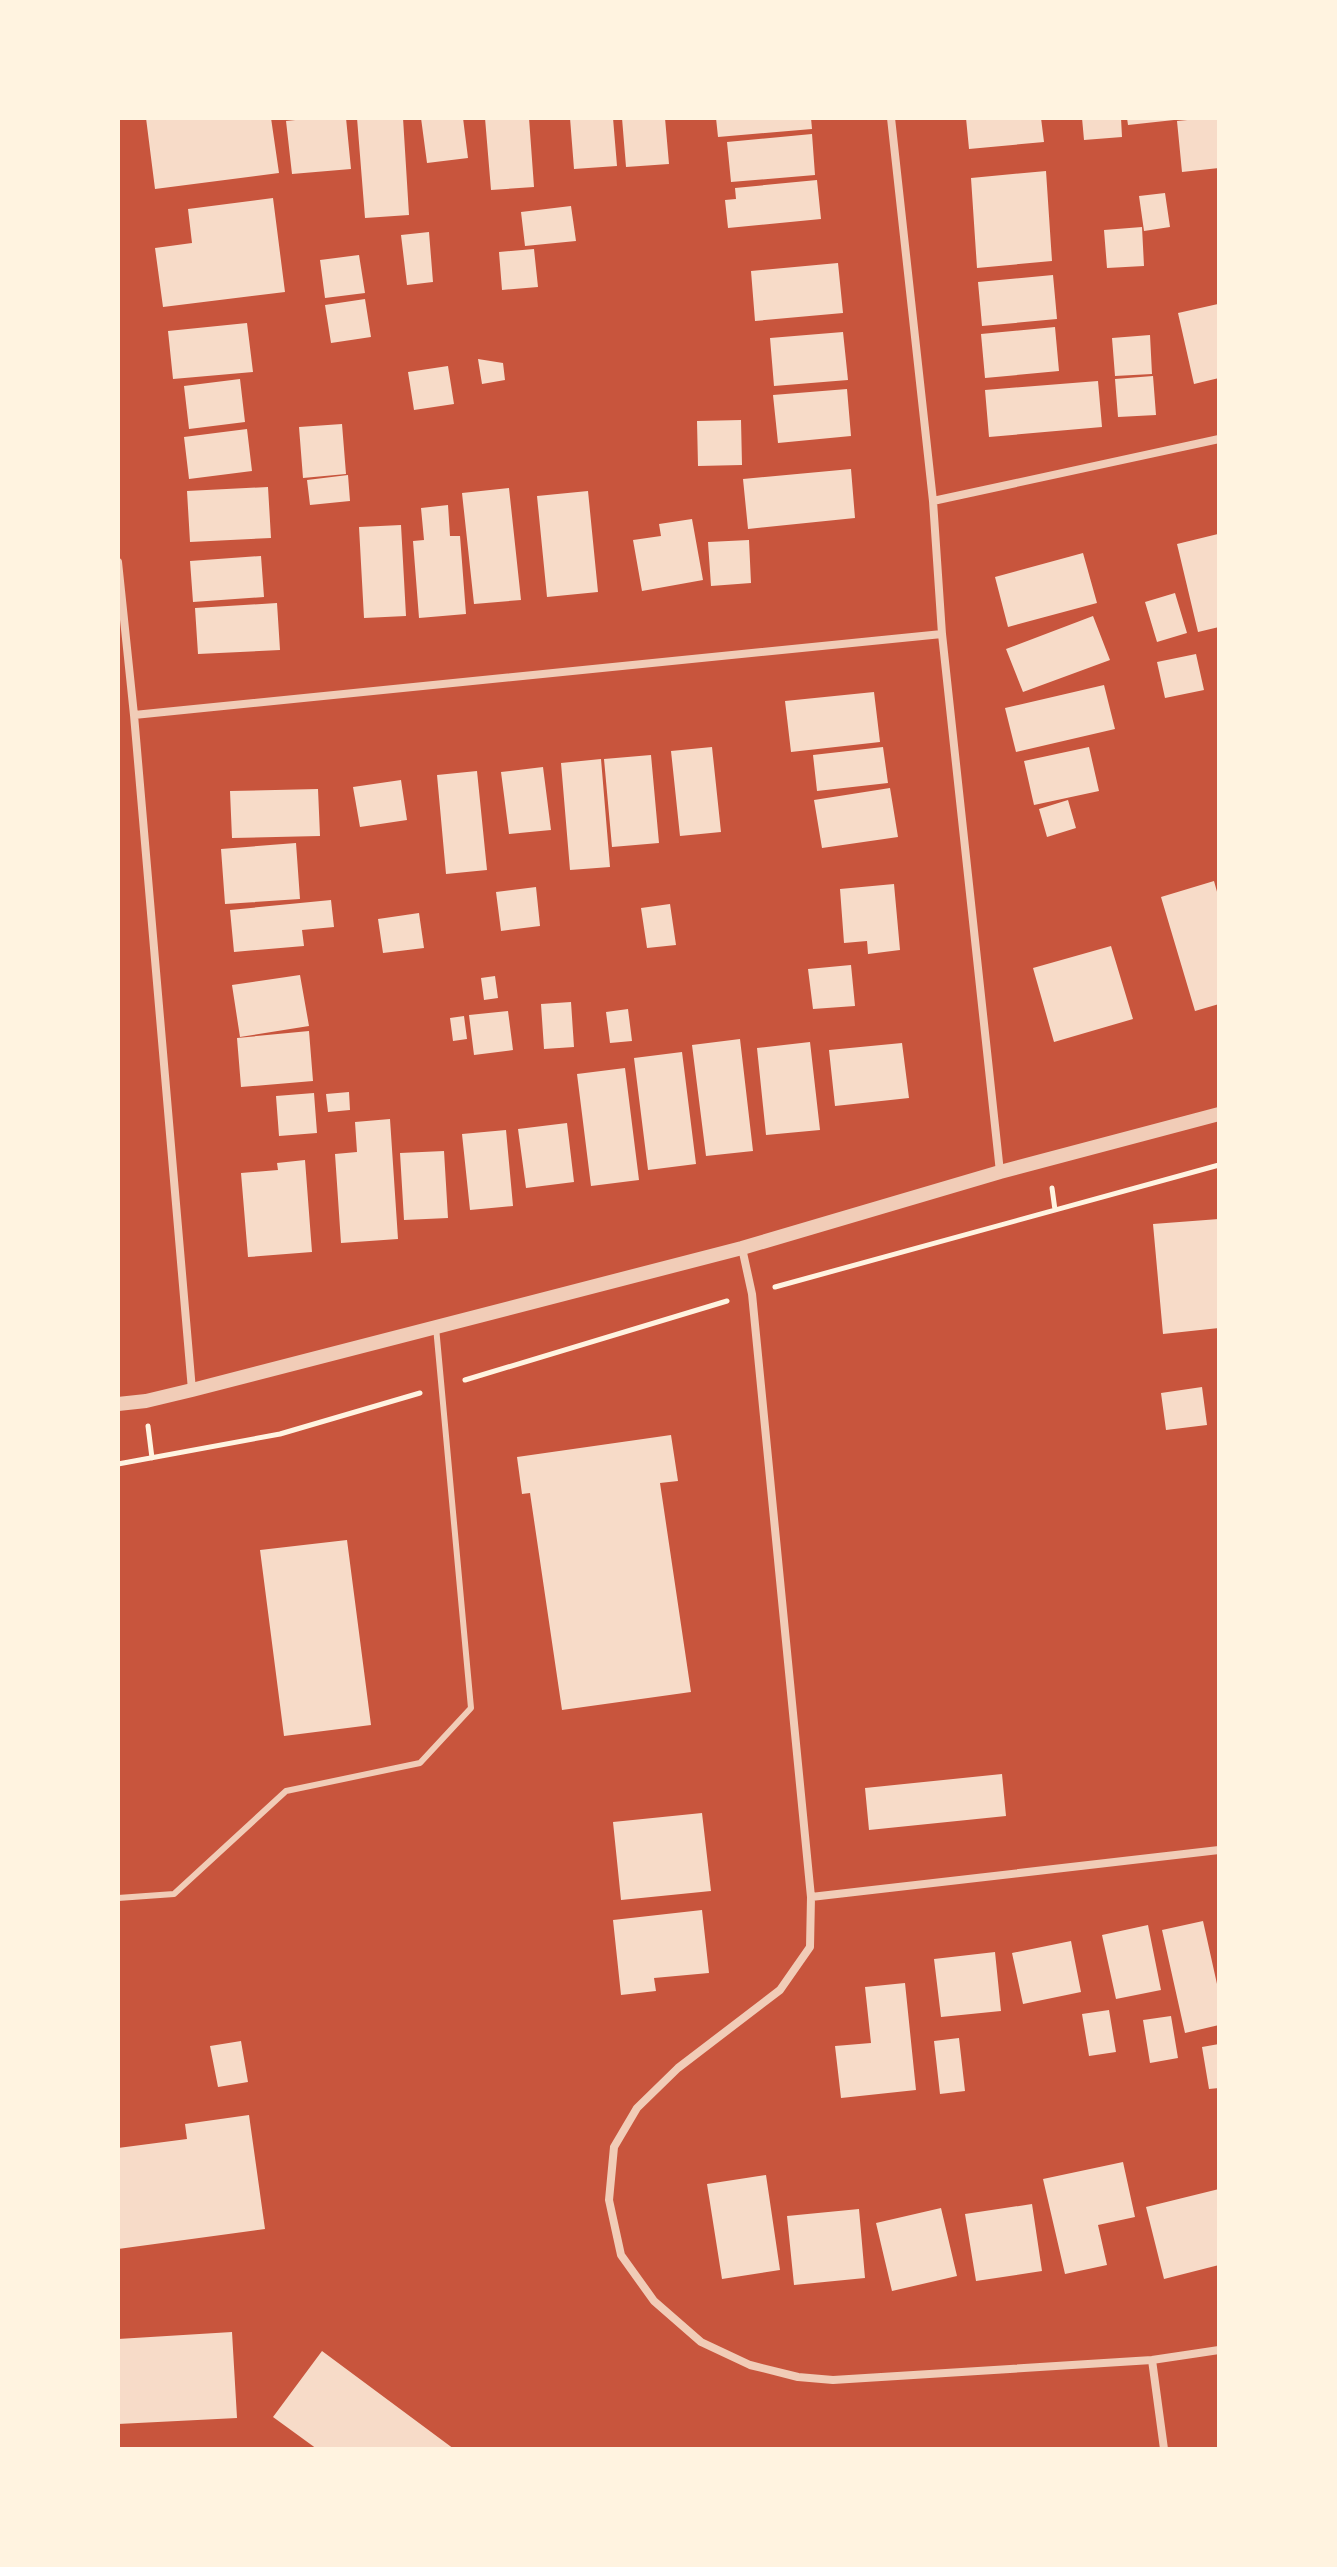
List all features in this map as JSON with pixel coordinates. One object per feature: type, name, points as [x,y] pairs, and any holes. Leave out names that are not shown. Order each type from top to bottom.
[{"type":"street","points":[[891,118],[1000,1172]]},
{"type":"street","points":[[933,501],[1219,439]]},
{"type":"street","points":[[118,562],[192,1390]]},
{"type":"street","points":[[134,715],[942,634]]},
{"type":"street","points":[[118,1404],[192,1390],[742,1248],[1000,1172],[1219,1114]]},
{"type":"street","points":[[742,1248],[752,1294],[811,1897],[810,1947],[780,1990],[678,2068],[637,2108],[614,2147],[609,2200],[621,2255],[654,2301],[701,2342],[750,2365],[798,2377],[833,2380],[1152,2360],[1219,2350]]},
{"type":"street","points":[[811,1897],[1219,1850]]},
{"type":"street","points":[[1152,2360],[1164,2449]]},
{"type":"lane","points":[[118,1898],[174,1894],[286,1791],[420,1763],[471,1708],[436,1327]]},
{"type":"path","points":[[118,1464],[280,1434],[752,1294],[1219,1165]]},
{"type":"building","points":[[146,118],[271,118],[279,173],[155,189]]},
{"type":"building","points":[[346,118],[351,169],[292,174],[286,121]]},
{"type":"building","points":[[357,118],[403,118],[409,215],[365,218]]},
{"type":"building","points":[[421,118],[463,118],[468,158],[427,163]]},
{"type":"building","points":[[485,118],[529,118],[534,187],[491,190]]},
{"type":"building","points":[[570,118],[613,118],[617,166],[574,169]]},
{"type":"building","points":[[622,118],[665,118],[669,164],[626,167]]},
{"type":"building","points":[[716,118],[811,118],[812,129],[718,137]]},
{"type":"building","points":[[966,118],[1041,118],[1044,142],[969,149]]},
{"type":"building","points":[[1082,118],[1121,118],[1122,137],[1084,140]]},
{"type":"building","points":[[1127,118],[1174,118],[1174,120],[1128,125]]},
{"type":"building","points":[[1219,118],[1219,168],[1182,172],[1177,121]]},
{"type":"building","points":[[812,134],[815,175],[731,182],[727,142]]},
{"type":"building","points":[[1046,171],[1052,261],[977,268],[971,178]]},
{"type":"building","points":[[817,180],[821,219],[728,228],[725,200],[736,199],[735,188]]},
{"type":"building","points":[[1165,193],[1170,227],[1144,231],[1139,196]]},
{"type":"building","points":[[273,198],[285,292],[163,307],[155,248],[192,243],[188,209]]},
{"type":"building","points":[[571,206],[576,241],[525,246],[521,212]]},
{"type":"building","points":[[1142,227],[1144,266],[1107,268],[1104,230]]},
{"type":"building","points":[[429,232],[433,282],[407,285],[401,235]]},
{"type":"building","points":[[534,249],[538,287],[502,290],[499,252]]},
{"type":"building","points":[[359,255],[365,293],[325,298],[320,260]]},
{"type":"building","points":[[838,263],[843,313],[755,321],[751,271]]},
{"type":"building","points":[[1053,275],[1057,319],[982,326],[978,282]]},
{"type":"building","points":[[365,299],[371,337],[331,343],[325,305]]},
{"type":"building","points":[[1218,304],[1219,378],[1194,384],[1178,313]]},
{"type":"building","points":[[247,323],[253,372],[173,379],[168,331]]},
{"type":"building","points":[[1055,327],[1059,371],[985,378],[981,334]]},
{"type":"building","points":[[843,332],[848,380],[774,386],[770,338]]},
{"type":"building","points":[[1150,335],[1152,374],[1115,376],[1112,338]]},
{"type":"building","points":[[478,359],[503,363],[505,380],[482,384]]},
{"type":"building","points":[[448,366],[454,404],[414,410],[408,372]]},
{"type":"building","points":[[1153,376],[1156,415],[1118,417],[1115,379]]},
{"type":"building","points":[[240,379],[245,422],[189,429],[184,386]]},
{"type":"building","points":[[1098,381],[1102,427],[989,437],[985,390]]},
{"type":"building","points":[[847,389],[851,436],[778,443],[773,395]]},
{"type":"building","points":[[741,420],[742,465],[698,466],[697,421]]},
{"type":"building","points":[[342,424],[346,474],[303,478],[299,427]]},
{"type":"building","points":[[247,429],[252,471],[189,479],[184,437]]},
{"type":"building","points":[[851,469],[855,518],[748,529],[743,479]]},
{"type":"building","points":[[348,475],[350,501],[310,505],[307,480]]},
{"type":"building","points":[[268,487],[271,538],[190,542],[187,491]]},
{"type":"building","points":[[509,488],[521,600],[474,604],[462,493]]},
{"type":"building","points":[[588,491],[598,592],[547,597],[537,496]]},
{"type":"building","points":[[448,505],[450,536],[460,536],[466,614],[419,618],[413,541],[424,540],[421,508]]},
{"type":"building","points":[[692,519],[703,580],[642,591],[633,540],[661,536],[659,524]]},
{"type":"building","points":[[401,525],[406,616],[364,618],[359,527]]},
{"type":"building","points":[[1218,534],[1219,627],[1198,632],[1177,544]]},
{"type":"building","points":[[749,540],[751,583],[711,586],[708,542]]},
{"type":"building","points":[[1083,553],[1097,603],[1008,627],[995,577]]},
{"type":"building","points":[[261,556],[264,597],[193,602],[190,561]]},
{"type":"building","points":[[1175,593],[1187,633],[1157,642],[1145,602]]},
{"type":"building","points":[[277,603],[280,650],[198,654],[195,608]]},
{"type":"building","points":[[1093,616],[1110,660],[1023,692],[1006,649]]},
{"type":"building","points":[[1196,654],[1204,690],[1165,698],[1157,662]]},
{"type":"building","points":[[1104,685],[1115,729],[1016,752],[1005,708]]},
{"type":"building","points":[[874,692],[880,742],[791,752],[785,701]]},
{"type":"building","points":[[712,747],[721,832],[680,836],[671,751]]},
{"type":"building","points":[[883,747],[888,783],[817,791],[813,755]]},
{"type":"building","points":[[1089,747],[1099,791],[1034,805],[1024,761]]},
{"type":"building","points":[[651,755],[659,843],[612,847],[604,759]]},
{"type":"building","points":[[601,759],[610,867],[570,870],[561,763]]},
{"type":"building","points":[[543,767],[551,830],[509,834],[501,772]]},
{"type":"building","points":[[477,771],[487,870],[446,874],[437,775]]},
{"type":"building","points":[[401,780],[407,820],[360,827],[353,787]]},
{"type":"building","points":[[890,788],[898,837],[822,848],[814,800]]},
{"type":"building","points":[[318,789],[320,836],[232,838],[230,791]]},
{"type":"building","points":[[1068,800],[1076,828],[1047,837],[1039,809]]},
{"type":"building","points":[[296,843],[300,899],[225,904],[221,849]]},
{"type":"building","points":[[1214,881],[1219,899],[1219,1004],[1195,1011],[1161,897]]},
{"type":"building","points":[[894,884],[900,950],[868,954],[867,941],[844,943],[840,889]]},
{"type":"building","points":[[536,887],[540,926],[501,931],[496,892]]},
{"type":"building","points":[[331,900],[334,927],[302,930],[304,946],[234,952],[230,910]]},
{"type":"building","points":[[670,904],[676,945],[647,948],[641,908]]},
{"type":"building","points":[[419,913],[424,948],[383,953],[378,919]]},
{"type":"building","points":[[1111,946],[1133,1019],[1054,1042],[1033,968]]},
{"type":"building","points":[[851,965],[855,1006],[813,1009],[808,969]]},
{"type":"building","points":[[300,975],[309,1026],[240,1037],[232,985]]},
{"type":"building","points":[[495,976],[498,998],[484,1000],[481,978]]},
{"type":"building","points":[[571,1002],[574,1047],[544,1049],[541,1004]]},
{"type":"building","points":[[628,1009],[632,1041],[610,1043],[606,1012]]},
{"type":"building","points":[[508,1011],[513,1050],[474,1055],[469,1015]]},
{"type":"building","points":[[464,1016],[467,1039],[453,1041],[450,1018]]},
{"type":"building","points":[[309,1031],[313,1081],[241,1087],[237,1038]]},
{"type":"building","points":[[740,1039],[753,1151],[706,1156],[692,1045]]},
{"type":"building","points":[[810,1042],[820,1130],[766,1135],[757,1048]]},
{"type":"building","points":[[902,1043],[909,1098],[835,1106],[829,1050]]},
{"type":"building","points":[[682,1052],[696,1164],[648,1170],[634,1058]]},
{"type":"building","points":[[625,1068],[639,1180],[591,1186],[577,1074]]},
{"type":"building","points":[[349,1092],[350,1110],[328,1112],[326,1094]]},
{"type":"building","points":[[314,1093],[317,1133],[279,1136],[276,1096]]},
{"type":"building","points":[[390,1119],[398,1239],[341,1243],[335,1154],[357,1152],[355,1122]]},
{"type":"building","points":[[567,1123],[574,1182],[526,1188],[518,1129]]},
{"type":"building","points":[[506,1130],[513,1206],[470,1210],[462,1134]]},
{"type":"building","points":[[444,1151],[448,1218],[404,1220],[400,1153]]},
{"type":"building","points":[[305,1160],[312,1252],[248,1257],[241,1173],[278,1170],[277,1163]]},
{"type":"building","points":[[1219,1219],[1219,1328],[1163,1334],[1153,1224]]},
{"type":"building","points":[[1202,1387],[1207,1425],[1166,1430],[1161,1393]]},
{"type":"building","points":[[671,1435],[678,1481],[660,1483],[691,1692],[562,1710],[530,1493],[522,1494],[517,1457]]},
{"type":"building","points":[[347,1540],[371,1725],[284,1736],[260,1550]]},
{"type":"building","points":[[1002,1774],[1006,1816],[869,1830],[865,1788]]},
{"type":"building","points":[[702,1813],[711,1891],[621,1900],[613,1822]]},
{"type":"building","points":[[702,1910],[709,1973],[654,1978],[656,1991],[621,1995],[613,1920]]},
{"type":"building","points":[[1203,1921],[1219,1993],[1219,2025],[1185,2033],[1162,1930]]},
{"type":"building","points":[[1148,1925],[1161,1990],[1116,1999],[1102,1935]]},
{"type":"building","points":[[1071,1941],[1081,1992],[1023,2004],[1012,1953]]},
{"type":"building","points":[[995,1952],[1001,2011],[941,2017],[934,1959]]},
{"type":"building","points":[[905,1983],[916,2090],[841,2098],[835,2046],[871,2043],[865,1987]]},
{"type":"building","points":[[1109,2010],[1116,2052],[1089,2056],[1082,2014]]},
{"type":"building","points":[[1171,2016],[1178,2058],[1150,2063],[1143,2020]]},
{"type":"building","points":[[959,2038],[965,2091],[940,2094],[934,2041]]},
{"type":"building","points":[[241,2041],[248,2082],[218,2087],[210,2046]]},
{"type":"building","points":[[1219,2044],[1219,2088],[1209,2089],[1202,2047]]},
{"type":"building","points":[[249,2115],[265,2229],[118,2249],[118,2148],[187,2139],[185,2124]]},
{"type":"building","points":[[1123,2162],[1135,2217],[1098,2225],[1107,2265],[1065,2274],[1043,2179]]},
{"type":"building","points":[[766,2175],[780,2270],[722,2279],[707,2184]]},
{"type":"building","points":[[1219,2189],[1219,2265],[1164,2279],[1146,2207]]},
{"type":"building","points":[[1032,2204],[1042,2271],[976,2281],[965,2214]]},
{"type":"building","points":[[941,2208],[957,2276],[892,2291],[876,2223]]},
{"type":"building","points":[[859,2209],[865,2278],[794,2285],[787,2216]]},
{"type":"building","points":[[232,2332],[237,2418],[118,2424],[118,2339]]},
{"type":"building","points":[[322,2351],[454,2449],[317,2449],[273,2417]]}]
